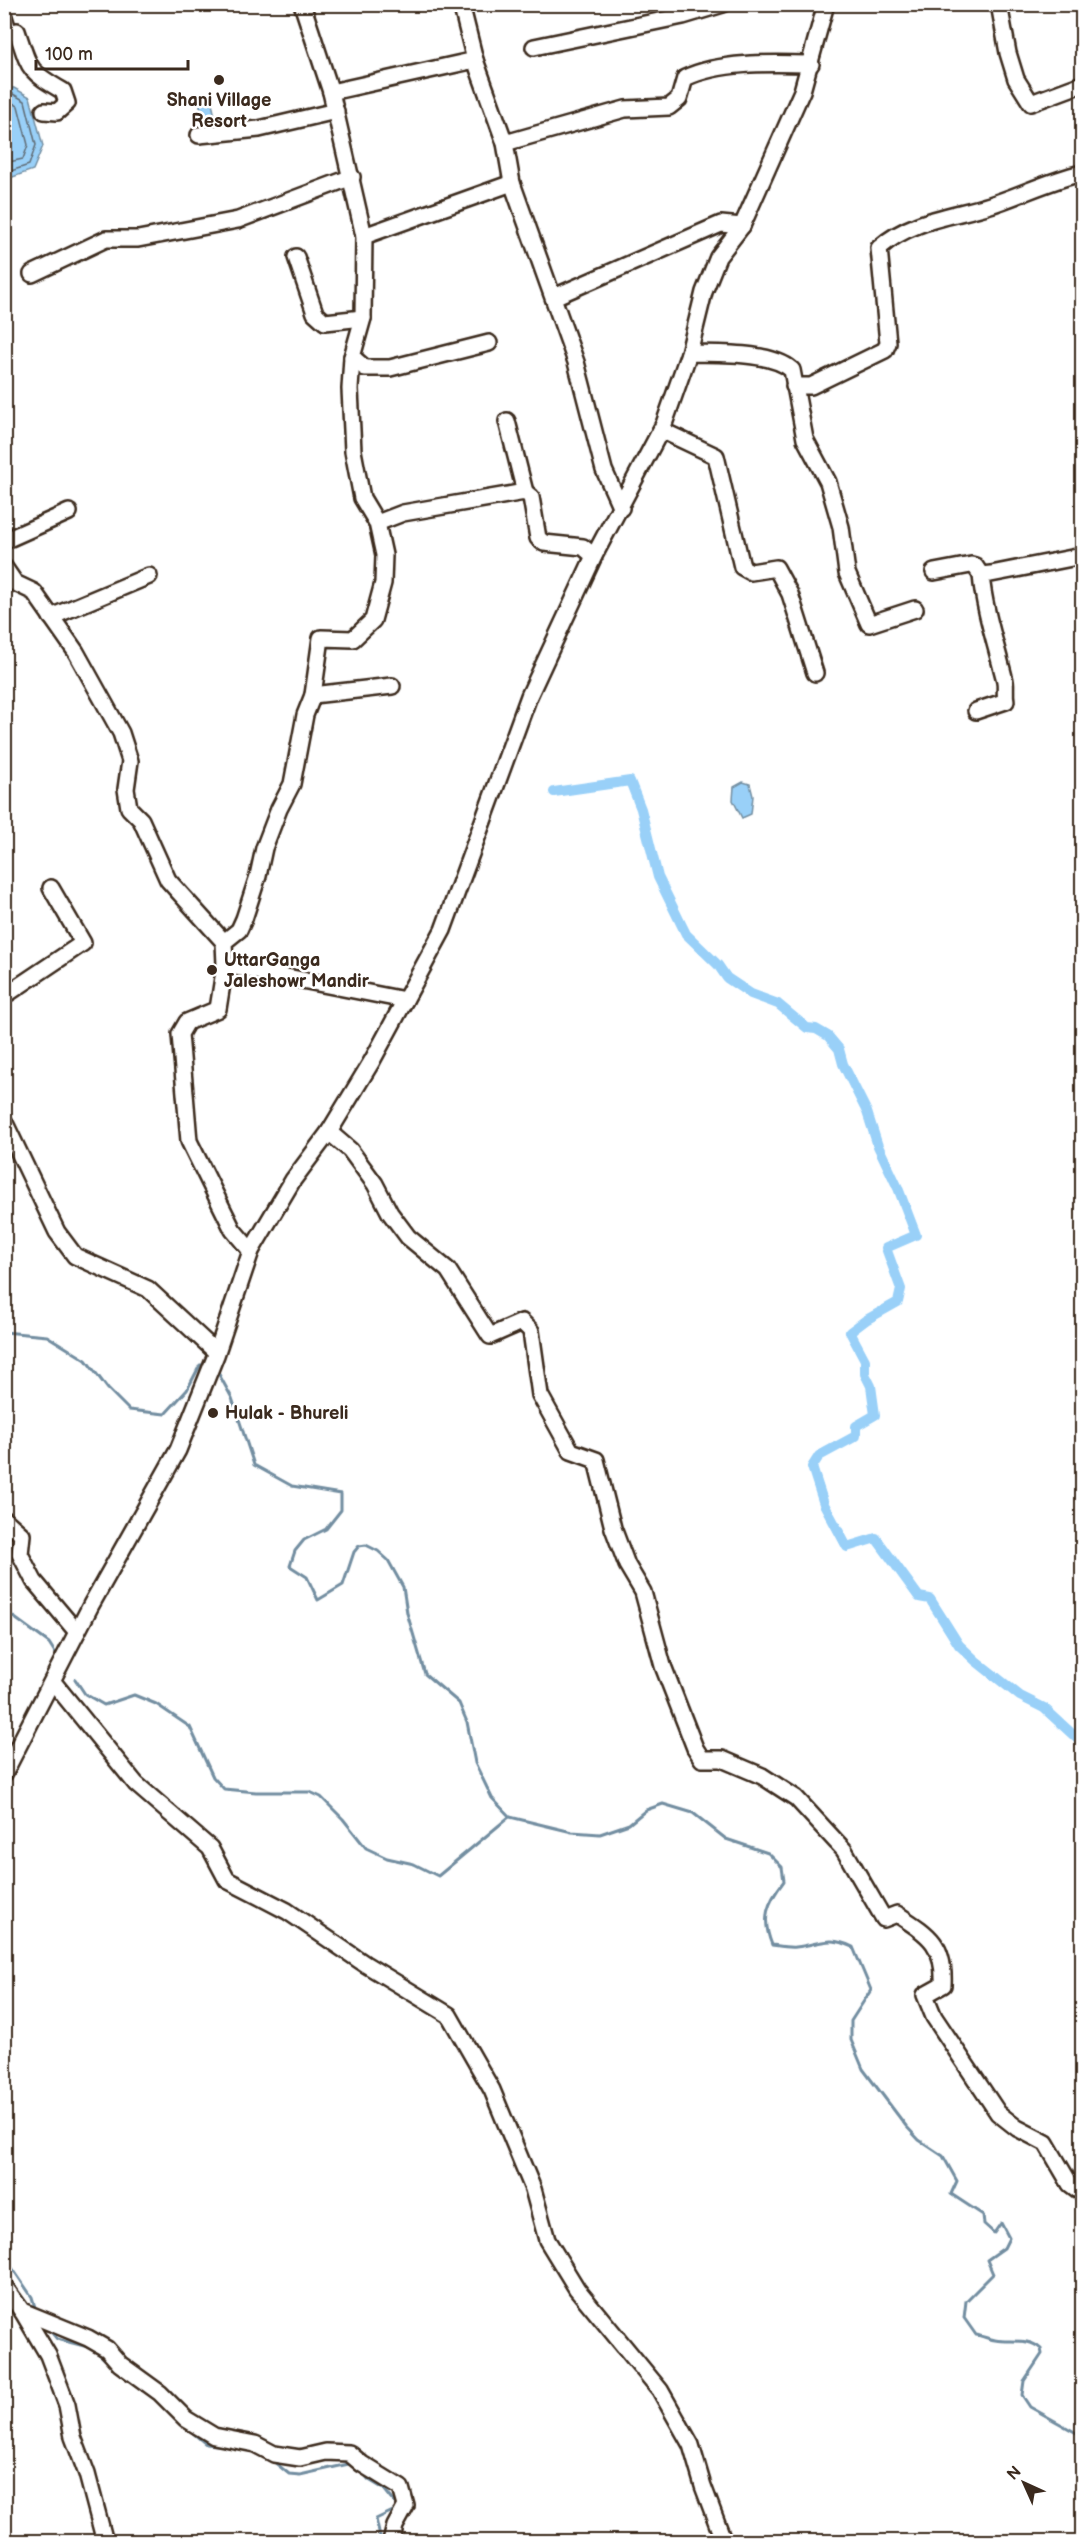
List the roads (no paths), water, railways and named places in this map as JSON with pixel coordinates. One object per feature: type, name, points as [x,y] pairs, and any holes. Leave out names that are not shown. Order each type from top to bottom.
[{"type":"street","points":[[224,942],[239,930],[244,920],[264,848],[279,809],[292,784],[302,725],[313,695],[321,638],[352,639],[373,620],[383,583],[384,555],[377,523],[362,498],[352,451],[350,389],[352,357],[363,318],[364,236],[331,92],[302,4]]},
{"type":"street","points":[[534,47],[683,16],[723,4]]},
{"type":"street","points":[[4,1774],[8,1758],[56,1677],[192,1421],[251,1251],[293,1180],[329,1132],[443,930],[529,696],[594,556],[661,430],[689,353],[707,283],[718,257],[742,226],[802,91],[826,4]]},
{"type":"street","points":[[999,4],[1008,53],[1016,79],[1031,104],[1083,84]]},
{"type":"street","points":[[462,5],[475,60],[505,143],[512,183],[576,362],[604,470],[621,508]]},
{"type":"street","points":[[4,17],[9,33],[17,31],[27,63],[35,74],[63,91],[67,103],[57,112],[44,111]]},
{"type":"street","points":[[331,92],[475,60]]},
{"type":"street","points":[[505,143],[625,108],[669,107],[679,99],[686,78],[697,72],[772,63],[811,64]]},
{"type":"street","points":[[199,135],[259,129],[336,111]]},
{"type":"street","points":[[794,386],[811,386],[885,350],[888,343],[879,248],[893,235],[918,224],[989,205],[1083,173]]},
{"type":"street","points":[[32,274],[106,239],[138,239],[238,220],[352,177]]},
{"type":"street","points":[[364,236],[512,183]]},
{"type":"street","points":[[554,297],[721,224],[742,226]]},
{"type":"street","points":[[296,257],[315,313],[326,322],[363,318]]},
{"type":"street","points":[[352,357],[365,368],[390,368],[489,343]]},
{"type":"street","points":[[689,353],[743,355],[783,363],[792,370],[805,439],[828,482],[841,527],[847,573],[869,624],[915,609]]},
{"type":"street","points":[[507,421],[525,492],[531,497],[538,538],[544,543],[583,547],[594,556]]},
{"type":"street","points":[[661,430],[716,456],[742,567],[751,572],[777,568],[790,594],[816,674]]},
{"type":"street","points":[[377,523],[404,513],[525,492]]},
{"type":"street","points":[[4,541],[69,512]]},
{"type":"street","points":[[981,575],[1083,556]]},
{"type":"street","points":[[934,572],[971,565],[975,566],[981,575],[983,593],[996,640],[997,657],[1006,681],[1003,691],[1006,700],[976,711]]},
{"type":"street","points":[[4,567],[15,583],[34,592],[76,652],[121,733],[130,761],[126,789],[129,808],[141,820],[168,880],[224,942],[225,965],[218,1009],[187,1022],[180,1034],[189,1140],[233,1230],[251,1251]]},
{"type":"street","points":[[51,617],[149,576]]},
{"type":"street","points":[[313,695],[392,686]]},
{"type":"street","points":[[4,996],[83,943],[51,888]]},
{"type":"street","points":[[225,965],[405,1000]]},
{"type":"street","points":[[4,1121],[57,1232],[75,1256],[148,1289],[216,1354]]},
{"type":"street","points":[[329,1132],[350,1150],[375,1184],[390,1213],[408,1237],[448,1270],[490,1336],[522,1322],[531,1331],[540,1395],[572,1451],[596,1460],[613,1528],[627,1564],[644,1592],[663,1666],[695,1748],[702,1759],[722,1758],[762,1776],[796,1797],[844,1850],[884,1919],[897,1914],[933,1940],[944,1965],[944,1985],[925,1995],[934,2017],[998,2113],[1017,2128],[1046,2143],[1070,2184],[1083,2193]]},
{"type":"street","points":[[4,1519],[22,1535],[20,1554],[34,1581],[78,1632]]},
{"type":"street","points":[[56,1677],[136,1784],[210,1848],[227,1880],[287,1911],[365,1964],[449,2015],[492,2090],[533,2189],[547,2240],[577,2289],[660,2390],[691,2445],[703,2486],[724,2541]]},
{"type":"street","points":[[4,2286],[48,2355],[67,2405],[73,2437],[87,2474],[105,2541]]},
{"type":"street","points":[[22,2311],[88,2338],[106,2349],[120,2364],[160,2393],[186,2419],[213,2436],[255,2444],[274,2454],[300,2458],[326,2452],[349,2453],[362,2464],[401,2488],[406,2506],[395,2526],[391,2541]]},
{"type":"water","points":[[5,88],[14,88],[30,97],[43,146],[33,170],[10,178],[5,175]]},
{"type":"water","points":[[211,98],[215,117],[203,120],[199,101]]},
{"type":"water","points":[[743,782],[750,784],[753,796],[751,814],[742,818],[733,800],[734,787]]},
{"type":"waterway","points":[[554,792],[630,781],[641,809],[658,877],[686,934],[718,965],[727,978],[751,994],[778,1004],[807,1028],[816,1029],[828,1036],[839,1049],[843,1064],[867,1112],[878,1146],[898,1188],[916,1235],[886,1248],[901,1289],[898,1302],[850,1332],[865,1360],[865,1374],[871,1386],[875,1415],[856,1426],[856,1436],[819,1456],[812,1467],[824,1504],[847,1547],[876,1538],[919,1597],[930,1599],[959,1645],[1020,1696],[1044,1708],[1082,1743]]},
{"type":"waterway","points":[[4,1332],[47,1336],[86,1360],[108,1389],[129,1410],[165,1414],[187,1390],[200,1365],[208,1365]]},
{"type":"waterway","points":[[216,1369],[232,1398],[254,1465],[292,1486],[341,1494],[341,1510],[326,1529],[304,1540],[295,1551],[290,1566],[307,1577],[318,1600],[343,1585],[354,1552],[359,1546],[366,1545],[378,1551],[388,1560],[403,1587],[407,1613],[425,1674],[459,1703],[467,1722],[475,1763],[492,1798],[510,1817],[572,1832],[600,1834],[629,1824],[646,1810],[663,1804],[693,1813],[726,1839],[768,1853],[782,1867],[784,1881],[773,1896],[766,1919],[772,1945],[793,1947],[831,1941],[853,1947],[871,1990],[851,2021],[851,2040],[863,2069],[906,2126],[919,2140],[943,2156],[957,2181],[951,2194],[983,2215],[984,2224],[994,2233],[1001,2223],[1009,2238],[1004,2248],[987,2260],[993,2274],[966,2301],[964,2318],[976,2335],[995,2340],[1031,2343],[1041,2349],[1042,2354],[1024,2381],[1022,2395],[1030,2407],[1082,2436]]},
{"type":"waterway","points":[[4,1610],[49,1643],[56,1654]]},
{"type":"waterway","points":[[75,1679],[85,1694],[104,1705],[134,1695],[156,1704],[190,1727],[213,1777],[224,1789],[256,1792],[310,1792],[321,1797],[343,1819],[366,1848],[387,1858],[414,1864],[438,1876],[509,1817]]},
{"type":"waterway","points":[[4,2256],[32,2297],[36,2311]]},
{"type":"waterway","points":[[48,2328],[57,2339],[92,2348],[110,2364]]},
{"type":"waterway","points":[[124,2376],[140,2388]]},
{"type":"waterway","points":[[186,2427],[206,2444],[227,2446]]},
{"type":"waterway","points":[[273,2461],[289,2474],[300,2475],[353,2463]]},
{"type":"waterway","points":[[361,2471],[369,2480],[384,2489],[399,2508],[376,2519],[381,2542]]},
{"type":"place","name":"Shani Village Resort","points":[[219,80]]},
{"type":"place","name":"UttarGanga Jaleshowr Mandir","points":[[212,970]]},
{"type":"place","name":"Hulak - Bhureli","points":[[213,1413]]}]
